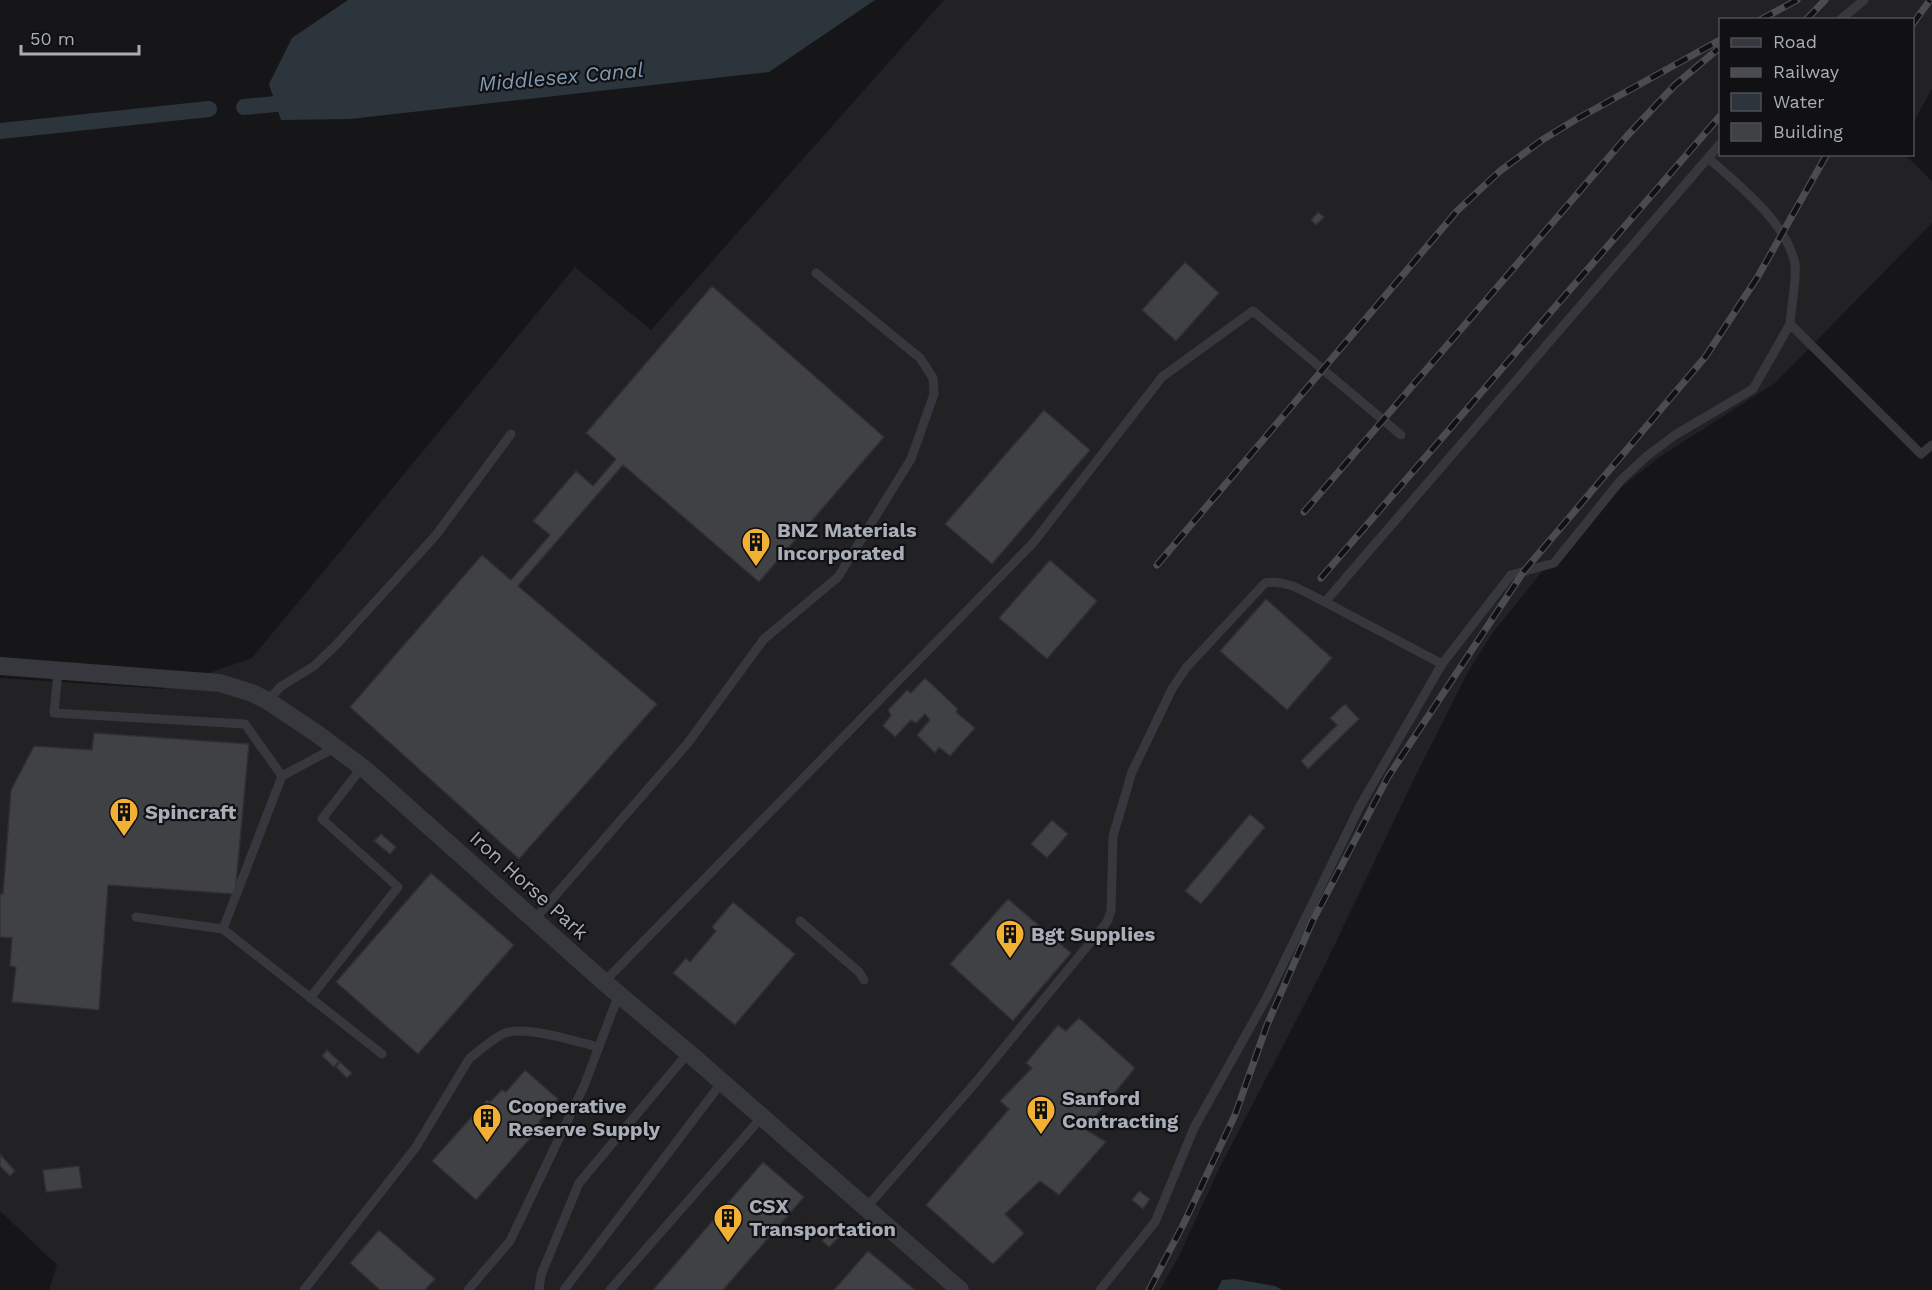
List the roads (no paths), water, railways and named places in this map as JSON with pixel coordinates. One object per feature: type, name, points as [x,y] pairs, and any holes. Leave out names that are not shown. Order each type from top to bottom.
[{"type":"street","name":"Iron Horse Park","points":[[0,666],[220,683],[252,693],[268,701],[336,746],[362,767],[604,982],[960,1290]]},
{"type":"lane","points":[[1842,18],[1864,0]]},
{"type":"lane","points":[[1325,602],[1719,145]]},
{"type":"lane","points":[[1100,1290],[1155,1222],[1194,1128],[1267,997],[1360,806],[1442,664],[1511,575],[1554,563],[1621,480],[1647,456],[1675,435],[1753,389],[1790,324],[1795,264],[1782,232],[1749,194],[1708,158]]},
{"type":"lane","points":[[534,920],[687,744],[764,639],[838,577],[911,459],[934,394],[933,378],[921,358],[816,273]]},
{"type":"lane","points":[[604,982],[1033,543],[1162,377],[1253,311],[1401,435]]},
{"type":"lane","points":[[1790,324],[1922,454],[1932,445]]},
{"type":"lane","points":[[268,701],[280,687],[314,666],[336,645],[436,535],[512,434]]},
{"type":"lane","points":[[866,1208],[976,1082],[1107,922],[1112,899],[1113,836],[1132,772],[1172,689],[1185,668],[1264,583],[1286,584],[1442,664]]},
{"type":"lane","points":[[58,672],[54,713],[245,724],[282,776]]},
{"type":"lane","points":[[224,929],[282,776],[336,746]]},
{"type":"lane","points":[[310,998],[398,887],[322,819],[362,767]]},
{"type":"lane","points":[[136,916],[224,929],[382,1054]]},
{"type":"lane","points":[[800,921],[859,972],[864,980]]},
{"type":"lane","points":[[468,1290],[510,1241],[584,1086],[619,994]]},
{"type":"lane","points":[[304,1290],[416,1147],[470,1059],[480,1049],[504,1033],[523,1029],[599,1047]]},
{"type":"lane","points":[[539,1290],[541,1275],[579,1183],[688,1053]]},
{"type":"lane","points":[[564,1290],[722,1082]]},
{"type":"lane","points":[[610,1290],[762,1118]]},
{"type":"water","points":[[348,0],[875,0],[769,72],[350,119],[281,120],[269,84],[292,38]]},
{"type":"water","points":[[1235,1279],[1275,1286],[1282,1290],[1217,1290],[1222,1280]]},
{"type":"waterway","name":"Middlesex Canal","points":[[244,107],[298,102]]},
{"type":"waterway","name":"Middlesex Canal","points":[[0,131],[209,109]]},
{"type":"railway","points":[[1764,18],[1797,0]]},
{"type":"railway","points":[[1808,18],[1825,0]]},
{"type":"railway","points":[[1914,22],[1930,0]]},
{"type":"railway","points":[[1157,565],[1457,211],[1500,171],[1542,140],[1719,41]]},
{"type":"railway","points":[[1304,512],[1627,136],[1675,85],[1718,49]]},
{"type":"railway","points":[[1321,578],[1719,117]]},
{"type":"railway","points":[[1149,1290],[1184,1223],[1235,1115],[1267,1025],[1312,922],[1388,777],[1524,571],[1706,356],[1757,278],[1826,156]]},
{"type":"place","name":"BNZ Materials Incorporated","points":[[756,568]]},
{"type":"place","name":"Spincraft","points":[[124,838]]},
{"type":"place","name":"Bgt Supplies","points":[[1010,960]]},
{"type":"place","name":"Sanford Contracting","points":[[1041,1136]]},
{"type":"place","name":"Cooperative Reserve Supply","points":[[487,1144]]},
{"type":"place","name":"CSX Transportation","points":[[728,1244]]}]
